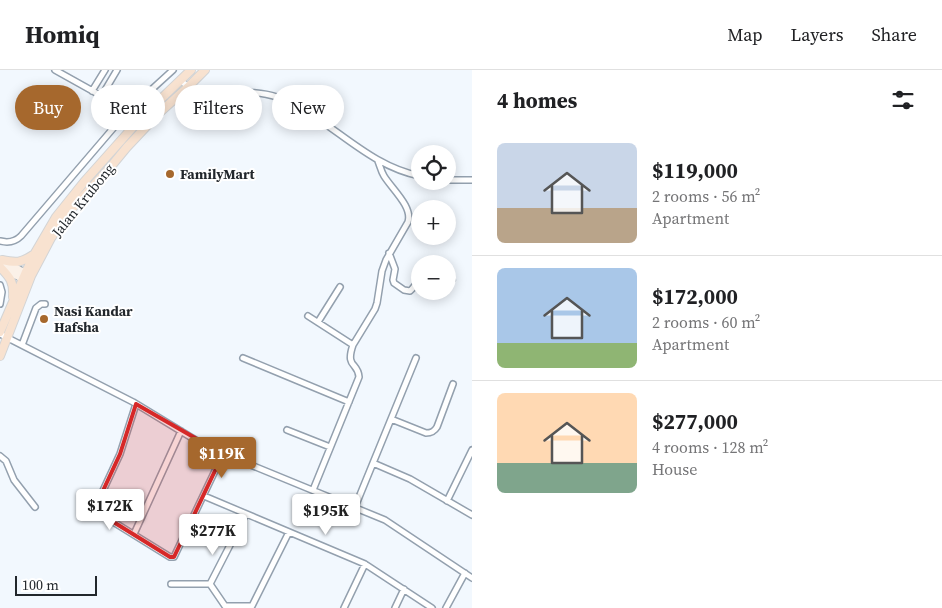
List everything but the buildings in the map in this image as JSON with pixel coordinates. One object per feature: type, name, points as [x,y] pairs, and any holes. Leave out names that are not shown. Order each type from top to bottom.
[{"type":"main road","name":"Jalan Krubong","points":[[165,96],[192,70]]},
{"type":"main road","name":"Jalan Krubong","points":[[190,85],[205,70]]},
{"type":"main road","name":"Jalan Krubong","points":[[0,356],[2,335],[13,301],[61,223],[127,147],[175,99]]},
{"type":"main road","name":"Jalan Krubong","points":[[2,335],[27,277],[35,253],[56,217],[130,130]]},
{"type":"main road","points":[[13,301],[13,284],[1,263],[26,260],[35,253]]},
{"type":"street","points":[[55,70],[91,90]]},
{"type":"street","points":[[96,85],[105,70]]},
{"type":"street","points":[[108,85],[117,70]]},
{"type":"street","points":[[157,85],[173,70]]},
{"type":"street","points":[[181,81],[186,85]]},
{"type":"street","points":[[262,93],[300,108],[378,160],[411,173]]},
{"type":"street","points":[[0,241],[11,242],[21,236],[112,130]]},
{"type":"street","points":[[313,490],[359,377],[358,370],[351,362],[350,352],[375,310],[382,271],[386,260],[410,218],[408,210],[384,176],[378,160]]},
{"type":"street","points":[[456,180],[472,180]]},
{"type":"street","points":[[389,253],[395,269],[394,282],[404,290],[411,290]]},
{"type":"street","points":[[1,263],[27,277]]},
{"type":"street","points":[[0,286],[2,292],[0,304]]},
{"type":"street","points":[[318,322],[340,287]]},
{"type":"street","points":[[22,345],[36,308],[44,304]]},
{"type":"street","points":[[308,316],[353,345]]},
{"type":"street","points":[[2,335],[136,404],[207,447],[385,520],[472,578]]},
{"type":"street","points":[[243,358],[348,402]]},
{"type":"street","points":[[355,508],[416,358]]},
{"type":"street","points":[[391,419],[426,433],[434,431],[453,384]]},
{"type":"street","points":[[136,404],[120,454],[94,510],[170,557],[174,557],[223,454]]},
{"type":"street","points":[[287,430],[330,447]]},
{"type":"street","points":[[134,534],[181,431]]},
{"type":"street","points":[[447,501],[472,450]]},
{"type":"street","points":[[0,456],[8,465],[14,480],[35,507]]},
{"type":"street","points":[[373,463],[410,480],[472,516]]},
{"type":"street","points":[[204,496],[365,564],[432,608]]},
{"type":"street","points":[[210,584],[246,514]]},
{"type":"street","points":[[210,584],[225,606],[252,606],[290,532]]},
{"type":"street","points":[[344,608],[365,564]]},
{"type":"street","points":[[446,608],[465,573]]},
{"type":"street","points":[[171,584],[210,584]]},
{"type":"street","points":[[395,608],[404,589]]},
{"type":"highlighted area","points":[[136,404],[223,454],[174,557],[170,557],[94,510],[120,454]]},
{"type":"place","name":"FamilyMart","points":[[170,174]]},
{"type":"place","name":"Nasi Kandar Hafsha","points":[[44,319]]}]
